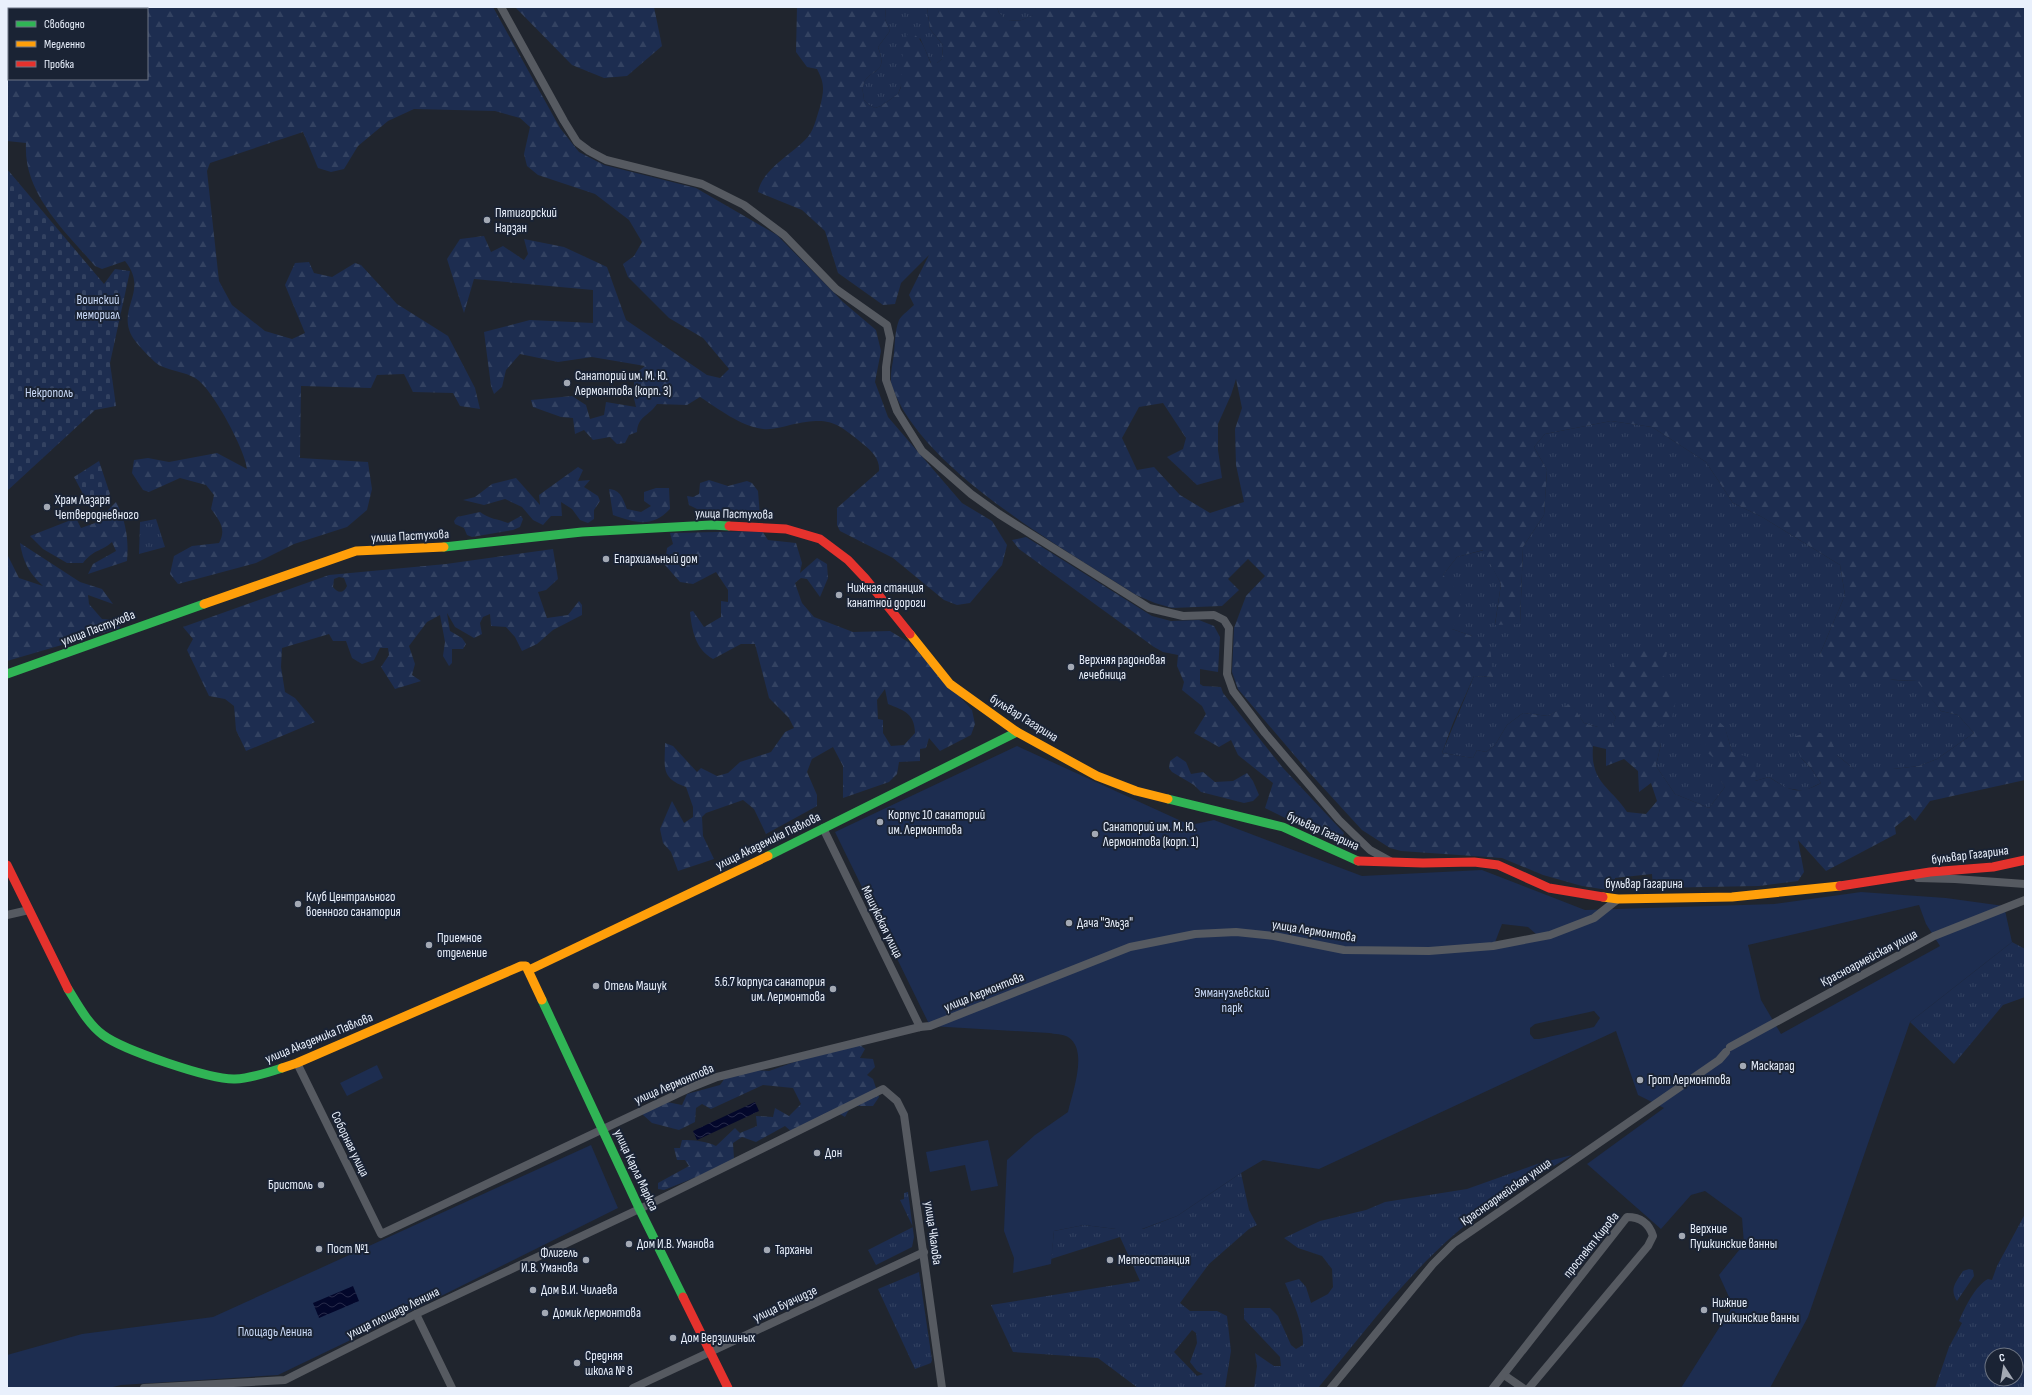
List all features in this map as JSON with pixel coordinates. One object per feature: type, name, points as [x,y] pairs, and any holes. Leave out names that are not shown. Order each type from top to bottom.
[{"type":"street","points":[[501,7],[577,142],[589,151],[606,160],[702,184],[744,205],[784,235],[836,290],[887,325],[890,338],[886,367],[886,380],[897,411],[922,451],[951,478],[999,514],[1149,608],[1183,616],[1214,615],[1224,620],[1229,628],[1227,674],[1233,691],[1265,733],[1339,820],[1370,850],[1392,863]]},
{"type":"street","name":"улица Пастухова","points":[[7,674],[356,551],[447,547],[582,532],[711,525],[786,529],[810,535],[831,547]]},
{"type":"street","name":"бульвар Гагарина","points":[[831,547],[848,560],[865,578],[950,684],[1017,732],[1097,776],[1136,791],[1283,827],[1358,861],[1392,863],[1480,862],[1498,865],[1549,888],[1618,899],[1651,897],[1732,897],[1810,890],[1938,871],[1993,867],[2025,860]]},
{"type":"street","name":"улица Академика Павлова","points":[[7,864],[65,984],[89,1021],[104,1035],[129,1049],[211,1076],[234,1079],[256,1076],[298,1063],[525,968],[692,893],[1017,732]]},
{"type":"street","name":"Машукская улица","points":[[824,828],[920,1027]]},
{"type":"street","name":"бульвар Гагарина","points":[[1893,878],[1954,878],[2025,884]]},
{"type":"street","name":"улица Лермонтова","points":[[381,1234],[717,1077],[920,1027],[930,1026],[1130,948],[1195,934],[1236,932],[1274,936],[1344,950],[1429,951],[1493,946],[1550,935],[1594,918],[1618,899]]},
{"type":"street","name":"Красноармейская улица","points":[[1331,1388],[1433,1264],[1454,1243],[1650,1109],[1703,1069],[1719,1060],[1728,1049],[1934,936],[2025,900]]},
{"type":"street","points":[[7,915],[29,910]]},
{"type":"street","name":"улица Карла Маркса","points":[[525,968],[639,1208],[728,1388]]},
{"type":"street","name":"Соборная улица","points":[[298,1063],[381,1234]]},
{"type":"street","name":"улица Чкалова","points":[[639,1208],[883,1089],[897,1101],[904,1115],[942,1388]]},
{"type":"street","name":"улица площадь Ленина","points":[[144,1388],[285,1380],[416,1314],[639,1208]]},
{"type":"street","name":"проспект Кирова","points":[[1493,1388],[1626,1217],[1641,1219],[1651,1229],[1653,1236],[1648,1246],[1528,1388]]},
{"type":"street","name":"улица Буачидзе","points":[[633,1388],[924,1252]]},
{"type":"street","points":[[416,1314],[452,1388]]},
{"type":"street","points":[[1504,1374],[1523,1388]]},
{"type":"green space","points":[[7,7],[493,7],[560,128],[579,152],[604,165],[696,188],[777,235],[843,302],[876,330],[881,351],[875,382],[888,417],[962,503],[992,521],[1007,545],[1002,565],[970,603],[957,605],[944,600],[893,558],[840,531],[837,525],[837,508],[879,471],[879,467],[877,459],[869,449],[845,430],[830,422],[813,421],[773,429],[763,429],[738,421],[700,397],[687,405],[657,404],[639,423],[637,432],[629,435],[625,443],[617,444],[610,437],[593,440],[584,430],[575,434],[573,418],[561,417],[533,407],[531,400],[572,396],[586,405],[590,419],[604,415],[606,402],[636,407],[633,394],[635,374],[645,366],[592,357],[558,362],[520,354],[506,370],[502,387],[494,394],[491,386],[484,332],[530,320],[593,323],[593,290],[474,279],[464,313],[447,259],[460,239],[484,236],[491,252],[503,246],[524,260],[528,254],[524,239],[564,247],[607,267],[626,320],[707,375],[720,378],[729,369],[703,338],[669,318],[628,277],[623,264],[634,256],[642,242],[629,220],[595,194],[538,175],[527,166],[524,154],[530,127],[520,118],[495,111],[414,109],[388,121],[358,146],[344,169],[331,172],[318,168],[303,132],[210,163],[207,171],[219,281],[232,305],[265,331],[292,339],[305,333],[285,285],[295,263],[309,262],[314,273],[332,277],[355,263],[361,265],[397,304],[448,336],[475,388],[480,409],[460,406],[453,393],[413,392],[404,374],[377,375],[371,388],[301,386],[300,458],[368,462],[372,489],[367,510],[347,527],[294,544],[256,563],[178,584],[170,574],[174,556],[192,546],[219,543],[222,529],[217,517],[211,509],[214,495],[206,485],[180,478],[149,492],[143,490],[132,473],[134,460],[148,458],[169,462],[217,453],[247,469],[241,448],[227,420],[202,383],[191,376],[165,368],[158,364],[146,354],[133,338],[129,327],[128,318],[134,291],[132,272],[125,261],[102,269],[95,266],[71,239],[48,210],[38,194],[31,178],[27,161],[26,143],[7,141]]},
{"type":"green space","points":[[515,7],[654,7],[662,46],[627,76],[604,78],[572,65]]},
{"type":"green space","points":[[797,7],[886,7],[885,19],[890,31],[878,47],[881,57],[880,68],[869,76],[865,81],[863,89],[864,100],[875,108],[881,106],[898,94],[901,87],[903,45],[908,33],[917,36],[925,48],[931,63],[937,63],[942,59],[943,45],[930,29],[927,7],[997,7],[999,13],[1009,21],[1022,20],[1033,15],[1036,7],[2025,7],[2025,780],[1930,801],[1915,821],[1910,815],[1895,827],[1896,834],[1826,871],[1798,840],[1804,872],[1798,881],[1759,886],[1653,888],[1652,874],[1615,878],[1614,891],[1582,886],[1543,875],[1502,858],[1401,851],[1390,848],[1362,830],[1307,770],[1238,689],[1232,672],[1234,628],[1246,596],[1265,576],[1248,559],[1228,579],[1239,590],[1222,606],[1172,608],[1155,603],[1136,595],[1034,530],[998,504],[963,477],[932,447],[908,417],[891,383],[896,332],[899,320],[914,305],[909,295],[929,255],[901,283],[895,304],[883,305],[838,273],[825,231],[802,210],[758,192],[765,177],[777,163],[808,137],[813,129],[820,107],[823,87],[820,74],[817,69],[807,67],[796,52]],"holes":[[[1236,379],[1242,408],[1235,429],[1236,465],[1244,502],[1210,513],[1180,495],[1154,467],[1137,470],[1122,438],[1139,407],[1163,403],[1186,438],[1183,449],[1167,457],[1197,485],[1222,478],[1218,450],[1218,424],[1231,395]],[[1611,421],[1652,427],[1706,462],[1733,503],[1762,517],[1840,565],[1845,595],[1820,654],[1823,676],[1917,681],[1941,711],[1958,715],[1974,733],[1937,759],[1919,766],[1893,769],[1854,769],[1837,755],[1829,734],[1810,732],[1792,737],[1801,758],[1811,768],[1821,783],[1806,789],[1794,790],[1769,777],[1755,781],[1757,760],[1732,752],[1725,727],[1717,720],[1706,740],[1704,750],[1714,758],[1716,774],[1725,787],[1709,808],[1675,794],[1656,766],[1661,744],[1653,728],[1671,721],[1678,692],[1663,676],[1667,652],[1642,648],[1629,662],[1617,660],[1602,683],[1606,705],[1616,717],[1612,726],[1606,721],[1598,727],[1584,723],[1571,703],[1548,716],[1523,713],[1507,725],[1495,745],[1486,752],[1477,750],[1473,758],[1442,753],[1453,723],[1474,676],[1493,677],[1490,645],[1472,636],[1452,629],[1466,601],[1443,575],[1457,557],[1483,550],[1501,584],[1495,625],[1520,624],[1523,547],[1544,515],[1547,470],[1534,447],[1545,434]],[[1593,746],[1606,749],[1606,766],[1624,759],[1638,771],[1639,792],[1651,783],[1657,801],[1646,814],[1627,812],[1621,803],[1602,783],[1595,768]]]},
{"type":"green space","points":[[886,7],[927,7],[930,29],[943,45],[942,59],[937,63],[931,63],[920,38],[898,94],[881,106],[875,108],[864,100],[863,89],[865,81],[869,76],[880,68],[881,57],[878,47],[890,31],[885,19]]},
{"type":"green space","points":[[997,7],[1036,7],[1034,15],[1022,20],[1008,21],[999,13]]},
{"type":"green space","name":"Некрополь","points":[[7,169],[104,284],[115,269],[130,271],[110,363],[116,406],[95,410],[7,491]]},
{"type":"green space","points":[[1611,421],[1652,427],[1706,462],[1733,503],[1762,517],[1840,565],[1845,595],[1820,654],[1893,680],[1918,681],[1941,711],[1958,715],[1974,733],[1937,759],[1919,766],[1893,769],[1854,769],[1837,755],[1801,758],[1811,768],[1821,783],[1804,791],[1786,788],[1769,777],[1755,781],[1732,752],[1725,728],[1715,758],[1715,764],[1725,787],[1709,808],[1675,794],[1656,766],[1661,744],[1606,705],[1616,717],[1612,727],[1598,727],[1584,723],[1571,704],[1548,716],[1523,713],[1507,725],[1495,745],[1486,752],[1477,750],[1473,758],[1442,753],[1474,676],[1493,677],[1472,636],[1452,629],[1443,575],[1457,557],[1484,550],[1501,584],[1495,624],[1520,624],[1523,547],[1544,515],[1547,470],[1534,447],[1545,434]]},
{"type":"green space","points":[[99,461],[110,494],[91,509],[74,477]]},
{"type":"green space","points":[[578,467],[583,470],[578,481],[590,480],[584,487],[598,496],[600,501],[594,510],[594,519],[588,523],[580,520],[572,509],[561,502],[562,516],[551,516],[543,525],[533,520],[522,507],[505,499],[484,505],[463,500],[475,497],[492,484],[516,478],[540,505],[539,495]]},
{"type":"green space","points":[[709,480],[728,486],[747,481],[752,483],[758,491],[760,516],[741,515],[727,509],[714,517],[704,509],[699,510],[689,505],[687,496],[693,497],[699,494],[700,483]]},
{"type":"green space","points":[[656,488],[669,488],[670,509],[657,519],[636,522],[613,515],[609,489],[619,493],[627,509],[641,512],[651,506],[644,501],[644,492]]},
{"type":"green space","points":[[116,502],[126,531],[128,546],[127,561],[88,574],[93,564],[116,551],[112,542],[91,555],[83,563],[67,563],[43,549],[30,536],[76,518],[81,528],[95,523]]},
{"type":"green space","points":[[480,512],[490,518],[508,523],[521,516],[523,519],[520,527],[513,530],[472,537],[467,535],[464,528],[455,524],[454,521],[457,517]]},
{"type":"green space","points":[[156,519],[165,547],[139,554],[140,522]]},
{"type":"green space","points":[[762,531],[768,540],[796,543],[802,563],[800,573],[817,558],[827,564],[828,578],[820,597],[807,579],[801,578],[795,583],[802,603],[814,617],[853,632],[890,631],[910,643],[972,710],[975,724],[971,735],[940,751],[929,738],[926,748],[920,749],[920,761],[899,762],[897,774],[889,782],[843,798],[843,766],[833,747],[812,759],[807,772],[817,795],[817,806],[766,834],[754,809],[743,800],[706,813],[702,817],[703,836],[714,859],[678,871],[671,852],[663,843],[660,829],[672,801],[684,823],[693,817],[693,807],[686,787],[672,780],[666,771],[665,743],[673,746],[697,772],[701,768],[717,776],[728,773],[740,762],[771,752],[785,732],[794,728],[789,718],[769,698],[755,644],[741,644],[713,659],[702,650],[698,644],[693,632],[690,612],[693,611],[704,627],[721,617],[721,601],[728,602],[728,590],[716,572],[693,584],[680,582],[665,565],[667,548],[673,544],[670,533]],"holes":[[[885,689],[888,704],[904,711],[913,721],[915,733],[904,745],[891,746],[883,733],[883,720],[878,719],[877,700]]]},
{"type":"green space","points":[[1026,537],[1152,616],[1171,621],[1199,620],[1214,626],[1220,637],[1218,672],[1200,669],[1200,684],[1203,686],[1221,687],[1223,693],[1283,768],[1344,833],[1340,842],[1330,840],[1265,808],[1273,783],[1238,755],[1231,740],[1219,747],[1194,733],[1206,714],[1202,706],[1182,690],[1184,682],[1177,666],[1178,655],[1163,652],[1154,647],[1019,549],[1012,540]]},
{"type":"green space","points":[[20,543],[80,582],[102,589],[113,604],[88,595],[89,604],[102,619],[116,620],[120,628],[7,661],[7,554],[19,578],[43,586],[27,567]]},
{"type":"green space","points":[[553,549],[558,579],[546,590],[538,592],[547,618],[568,615],[579,601],[582,605],[582,615],[553,630],[537,644],[522,651],[515,637],[506,627],[491,626],[490,614],[483,617],[480,623],[482,634],[474,638],[455,627],[447,613],[450,631],[462,638],[466,644],[463,649],[452,649],[452,663],[449,666],[443,656],[445,642],[440,615],[427,622],[409,646],[415,664],[412,675],[421,681],[395,689],[381,667],[389,655],[388,648],[380,648],[374,660],[362,664],[352,658],[346,641],[333,641],[329,634],[282,648],[281,667],[285,692],[295,698],[315,722],[246,751],[236,730],[234,706],[225,699],[209,696],[187,650],[193,639],[183,627],[329,575],[446,564]],"holes":[[[339,577],[344,578],[347,586],[343,591],[339,592],[333,587],[334,579]]]},
{"type":"green space","name":"Эммануэлевский парк","points":[[1017,746],[1190,825],[1214,820],[1362,876],[1482,870],[1585,910],[1774,904],[1861,892],[1946,898],[2004,906],[2012,942],[1910,1022],[1808,1317],[1770,1388],[1681,1388],[1733,1306],[1719,1275],[1744,1244],[1742,1218],[1705,1191],[1691,1195],[1661,1229],[1587,1164],[1664,1108],[1638,1095],[1616,1031],[1319,1169],[1263,1160],[1177,1216],[1142,1229],[1116,1229],[1084,1225],[1054,1231],[1051,1264],[1013,1273],[1014,1258],[1004,1231],[1007,1160],[1035,1135],[1068,1112],[1075,1083],[1078,1061],[1074,1043],[1066,1036],[1049,1033],[930,1026],[835,832]],"holes":[[[1919,905],[1926,924],[1940,946],[1781,1034],[1761,1000],[1748,945]],[[1502,924],[1528,927],[1536,934],[1494,945]],[[1594,1011],[1600,1018],[1594,1027],[1539,1039],[1534,1039],[1530,1034],[1530,1028],[1535,1024]]]},
{"type":"green space","points":[[1177,756],[1186,762],[1191,774],[1203,772],[1215,782],[1233,781],[1247,773],[1253,781],[1259,795],[1253,801],[1244,803],[1201,792],[1194,785],[1172,772],[1169,768],[1170,761]]},
{"type":"green space","points":[[2012,942],[2025,949],[2025,997],[2003,1005],[1954,1064],[1910,1022]]},
{"type":"green space","points":[[860,1045],[865,1049],[860,1058],[873,1059],[875,1067],[867,1075],[873,1079],[879,1097],[873,1106],[851,1106],[845,1117],[838,1113],[830,1120],[816,1119],[793,1133],[785,1126],[756,1142],[742,1137],[733,1143],[734,1158],[724,1166],[664,1190],[658,1189],[658,1183],[689,1166],[685,1160],[677,1160],[674,1148],[680,1148],[682,1140],[700,1141],[716,1146],[735,1128],[740,1133],[757,1126],[756,1116],[773,1117],[775,1108],[789,1116],[801,1104],[793,1088],[763,1085],[711,1109],[702,1104],[696,1108],[695,1122],[679,1130],[652,1123],[642,1114],[667,1102],[682,1105],[687,1094],[720,1085],[725,1078],[755,1070],[769,1071],[814,1055]]},
{"type":"green space","points":[[377,1065],[383,1078],[347,1096],[340,1083]]},
{"type":"green space","points":[[988,1140],[998,1186],[971,1191],[965,1165],[930,1172],[926,1152]]},
{"type":"green space","name":"Площадь Ленина","points":[[591,1145],[618,1208],[278,1375],[121,1385],[109,1388],[7,1388],[7,1355],[82,1334],[213,1317]]},
{"type":"green space","points":[[1572,1155],[1512,1192],[1483,1212],[1469,1222],[1437,1250],[1401,1288],[1318,1388],[1254,1388],[1257,1366],[1255,1353],[1274,1366],[1281,1366],[1280,1357],[1244,1319],[1244,1308],[1270,1308],[1278,1316],[1291,1345],[1296,1349],[1303,1345],[1302,1330],[1285,1283],[1299,1279],[1306,1287],[1311,1303],[1328,1294],[1333,1287],[1332,1269],[1322,1256],[1298,1248],[1284,1238],[1320,1221],[1366,1210],[1385,1202],[1467,1189],[1537,1164]]},
{"type":"green space","points":[[1241,1173],[1249,1210],[1257,1225],[1249,1229],[1209,1264],[1180,1303],[1190,1311],[1217,1311],[1227,1316],[1231,1351],[1225,1388],[1138,1388],[1098,1358],[1013,1352],[991,1305],[1140,1281],[1120,1237],[1051,1259],[1054,1231],[1084,1225],[1116,1229],[1143,1229],[1177,1216]],"holes":[[[1192,1330],[1196,1333],[1197,1343],[1190,1362],[1197,1371],[1203,1374],[1197,1376],[1174,1352]]]},
{"type":"green space","points":[[908,1192],[913,1226],[900,1200],[904,1199],[904,1193]]},
{"type":"green space","points":[[2025,1214],[2025,1388],[1935,1388],[1949,1347],[1962,1323],[1959,1321],[1964,1309],[1979,1286],[1988,1279],[1992,1280],[1997,1266]]},
{"type":"green space","points":[[913,1227],[914,1237],[912,1247],[876,1265],[868,1250]]},
{"type":"green space","points":[[1969,1269],[1973,1270],[1974,1276],[1957,1301],[1954,1293],[1954,1286],[1963,1271]]},
{"type":"green space","points":[[919,1272],[932,1360],[931,1363],[915,1369],[878,1289]]},
{"type":"water","points":[[755,1102],[759,1111],[697,1140],[693,1131]]},
{"type":"water","points":[[353,1286],[359,1301],[319,1318],[313,1303]]},
{"type":"traffic: fast","points":[[444,547],[582,532],[711,525],[729,526]]},
{"type":"traffic: fast","points":[[7,674],[204,604]]},
{"type":"traffic: fast","points":[[768,856],[1017,732]]},
{"type":"traffic: fast","points":[[1168,799],[1283,827],[1358,861]]},
{"type":"traffic: fast","points":[[68,989],[84,1014],[98,1031],[113,1041],[147,1056],[207,1075],[223,1078],[247,1078],[282,1068]]},
{"type":"traffic: fast","points":[[542,1000],[639,1208],[683,1297]]},
{"type":"traffic: slow","points":[[204,604],[356,551],[444,547]]},
{"type":"traffic: slow","points":[[910,634],[950,684],[1017,732],[1097,776],[1136,791],[1168,799]]},
{"type":"traffic: slow","points":[[529,970],[768,856]]},
{"type":"traffic: slow","points":[[1603,897],[1618,899],[1732,897],[1840,886]]},
{"type":"traffic: slow","points":[[282,1068],[297,1063],[521,966],[526,966],[542,1000]]},
{"type":"traffic: jam","points":[[729,526],[786,529],[820,539],[848,560],[865,578],[910,634]]},
{"type":"traffic: jam","points":[[1840,886],[1930,872],[1993,867],[2025,860]]},
{"type":"traffic: jam","points":[[1358,861],[1423,863],[1474,862],[1498,865],[1549,888],[1603,897]]},
{"type":"traffic: jam","points":[[7,865],[68,989]]},
{"type":"traffic: jam","points":[[683,1297],[728,1388]]},
{"type":"place","name":"Пятигорский Нарзан","points":[[487,220]]},
{"type":"place","name":"Санаторий им. М. Ю. Лермонтова (корп. 3)","points":[[567,383]]},
{"type":"place","name":"Храм Лазаря Четверодневного","points":[[47,507]]},
{"type":"place","name":"Епархиальный дом","points":[[606,559]]},
{"type":"place","name":"Нижная станция канатной дороги","points":[[839,595]]},
{"type":"place","name":"Верхняя радоновая лечебница","points":[[1071,667]]},
{"type":"place","name":"Корпус 10 санаторий им. Лермонтова","points":[[880,822]]},
{"type":"place","name":"Санаторий им. М. Ю. Лермонтова (корп. 1)","points":[[1095,834]]},
{"type":"place","name":"Клуб Центрального военного санатория","points":[[298,904]]},
{"type":"place","name":"Дача \"Эльза\"","points":[[1069,923]]},
{"type":"place","name":"Приемное отделение","points":[[429,945]]},
{"type":"place","name":"Отель Машук","points":[[596,986]]},
{"type":"place","name":"5.6.7 корпуса санатория им. Лермонтова","points":[[833,989]]},
{"type":"place","name":"Маскарад","points":[[1743,1066]]},
{"type":"place","name":"Грот Лермонтова","points":[[1640,1080]]},
{"type":"place","name":"Дон","points":[[817,1153]]},
{"type":"place","name":"Бристоль","points":[[321,1185]]},
{"type":"place","name":"Верхние Пушкинские ванны","points":[[1682,1236]]},
{"type":"place","name":"Дом И.В. Уманова","points":[[629,1244]]},
{"type":"place","name":"Пост №1","points":[[319,1249]]},
{"type":"place","name":"Тарханы","points":[[767,1250]]},
{"type":"place","name":"Флигель И.В. Уманова","points":[[586,1260]]},
{"type":"place","name":"Метеостанция","points":[[1110,1260]]},
{"type":"place","name":"Дом В.И. Чилаева","points":[[533,1290]]},
{"type":"place","name":"Нижние Пушкинские ванны","points":[[1704,1310]]},
{"type":"place","name":"Домик Лермонтова","points":[[545,1313]]},
{"type":"place","name":"Дом Верзилиных","points":[[673,1338]]},
{"type":"place","name":"Средняя школа № 8","points":[[577,1363]]},
{"type":"park label","name":"Воинский мемориал","points":[[98,308]]}]
